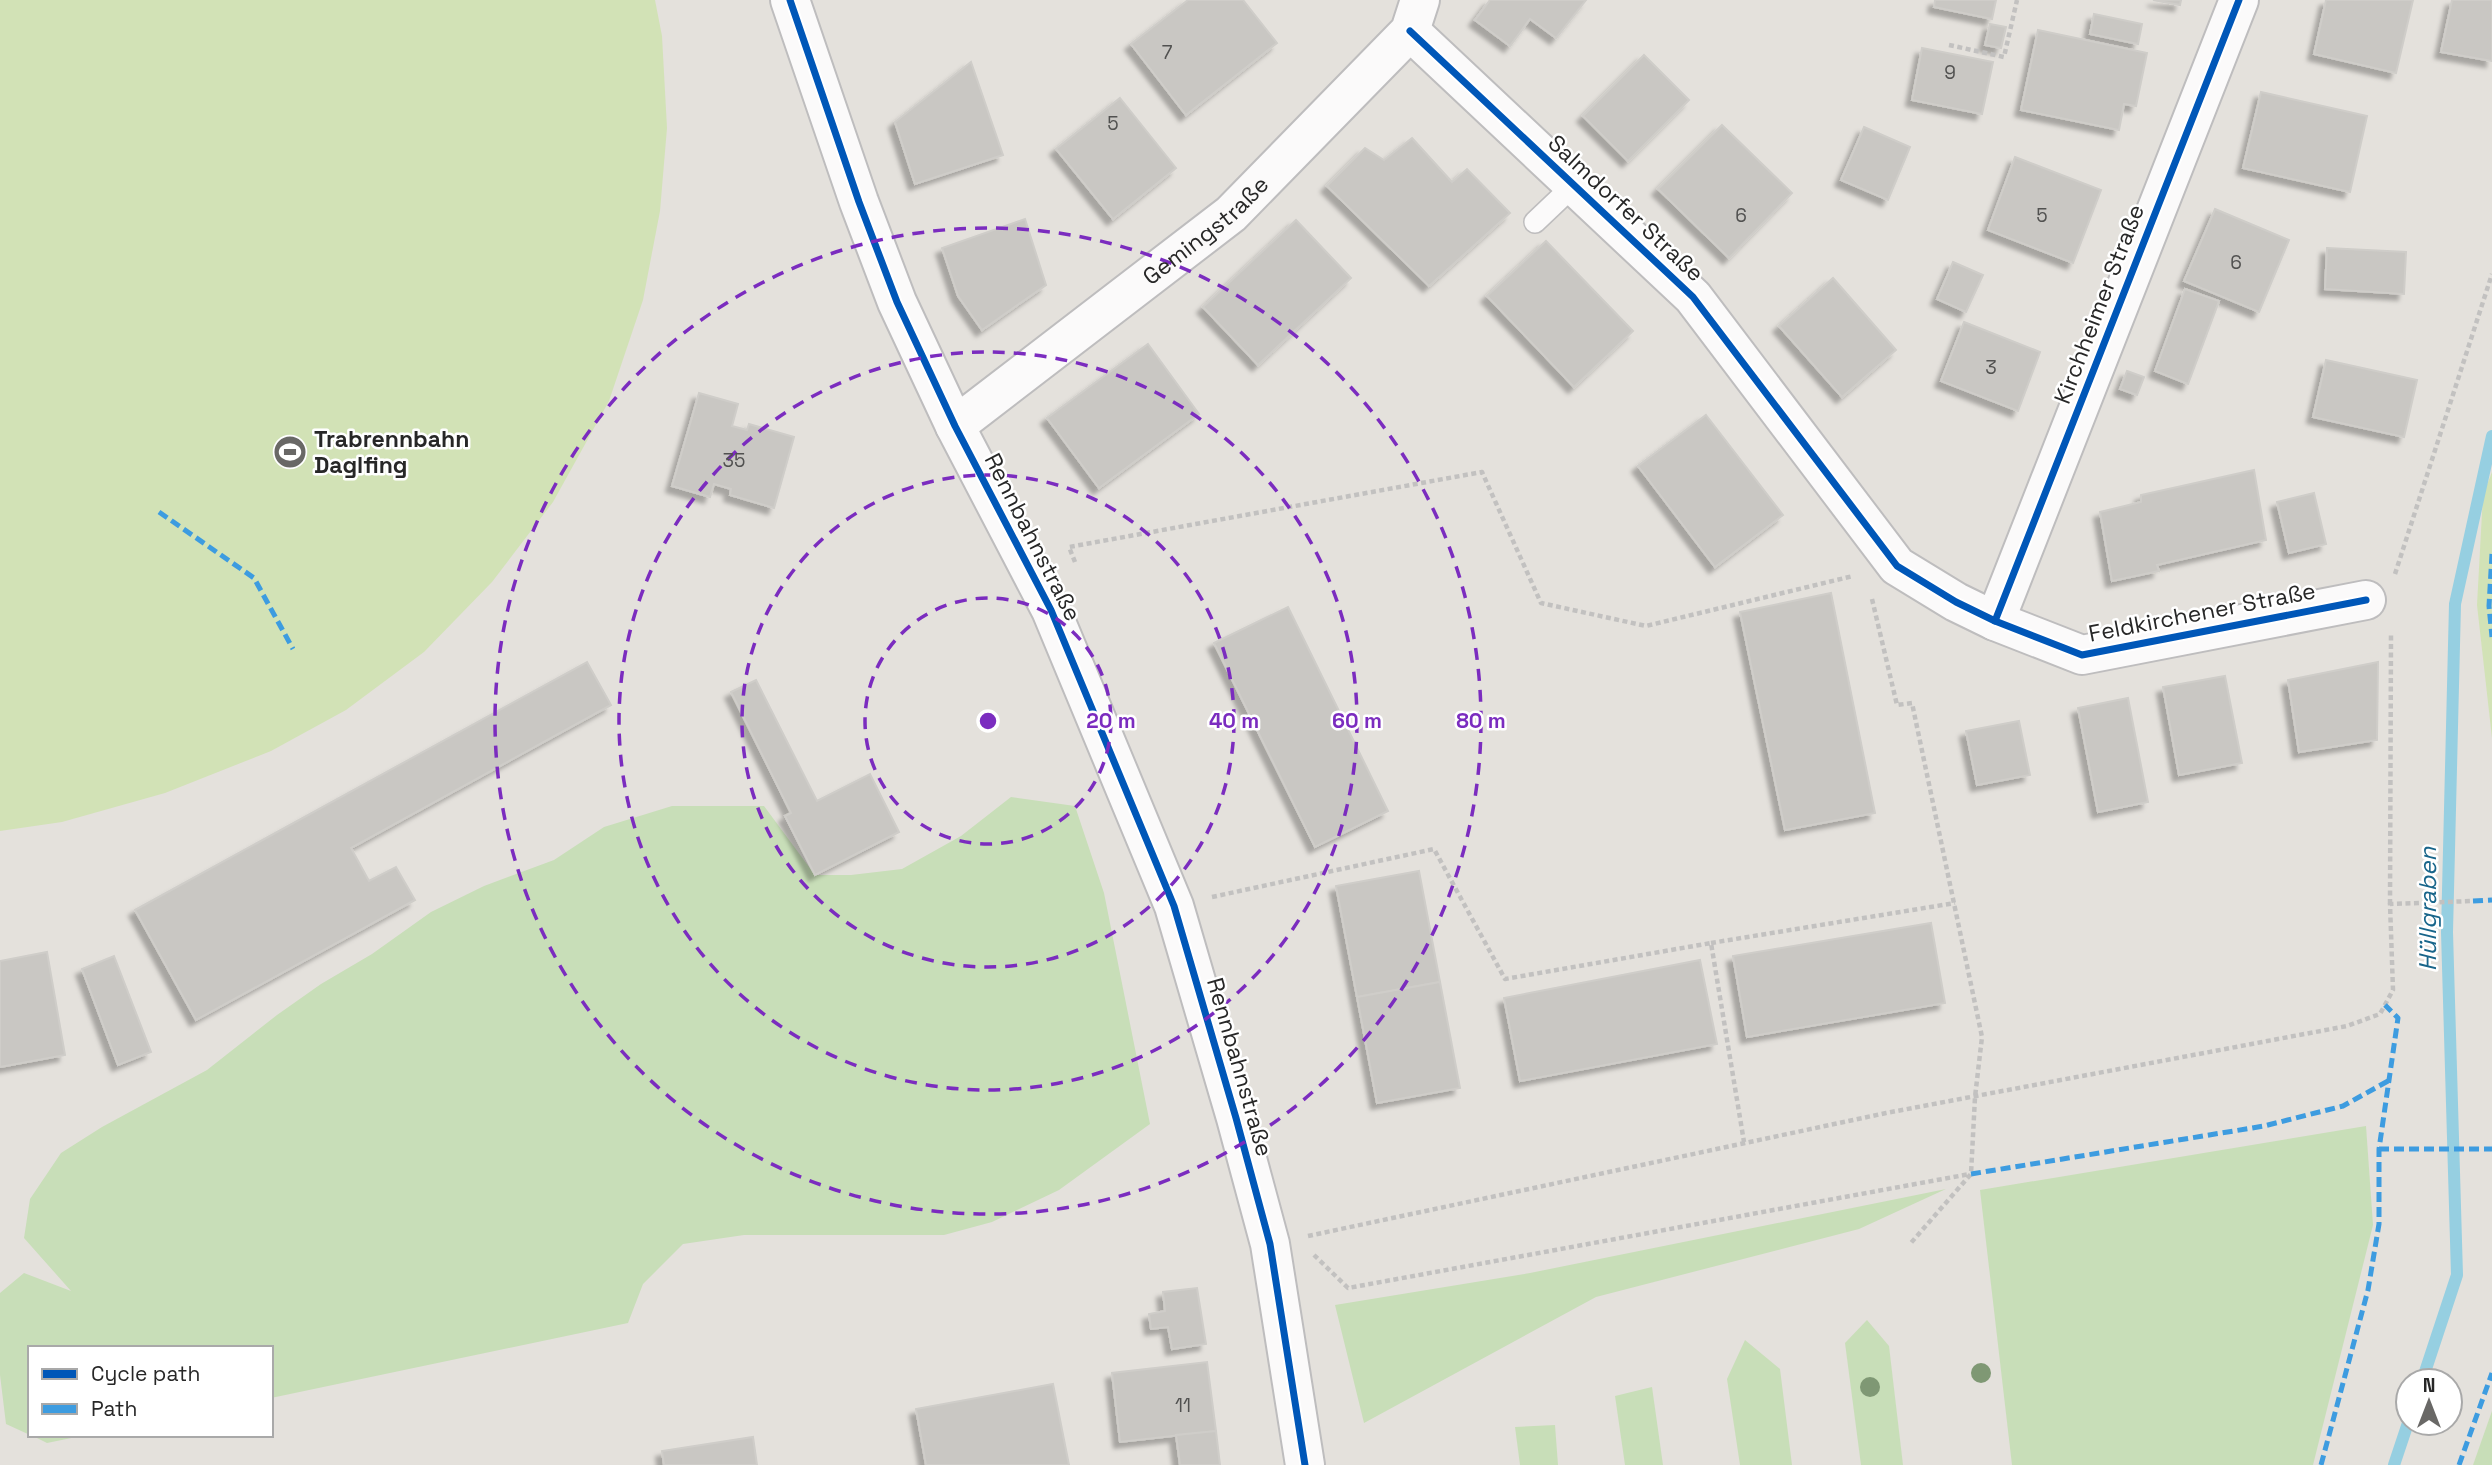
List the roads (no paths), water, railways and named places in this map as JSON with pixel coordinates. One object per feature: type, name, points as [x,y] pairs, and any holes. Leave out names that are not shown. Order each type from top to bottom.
[{"type":"street","name":"Rennbahnstraße","points":[[790,0],[859,202],[897,302],[955,426],[1047,603],[1174,905],[1236,1118],[1283,1241],[1305,1465]]},
{"type":"street","name":"Kirchheimer Straße","points":[[1995,621],[2239,0]]},
{"type":"street","name":"Gemingstraße","points":[[955,426],[1231,214],[1415,15]]},
{"type":"street","name":"Salmdorfer Straße","points":[[1415,15],[1574,185],[1693,297],[1882,569]]},
{"type":"street","name":"Feldkirchener Straße","points":[[1882,569],[1995,621],[2082,655],[2366,600]]},
{"type":"lane","points":[[1535,222],[1574,185]]},
{"type":"waterway","name":"Hüllgraben","points":[[2427,1367],[2457,1275],[2447,932],[2455,604],[2492,436]]},
{"type":"waterway","name":"Hüllgraben","points":[[2394,1465],[2403,1437]]},
{"type":"place","name":"Trabrennbahn Daglfing","points":[[290,452]]}]
